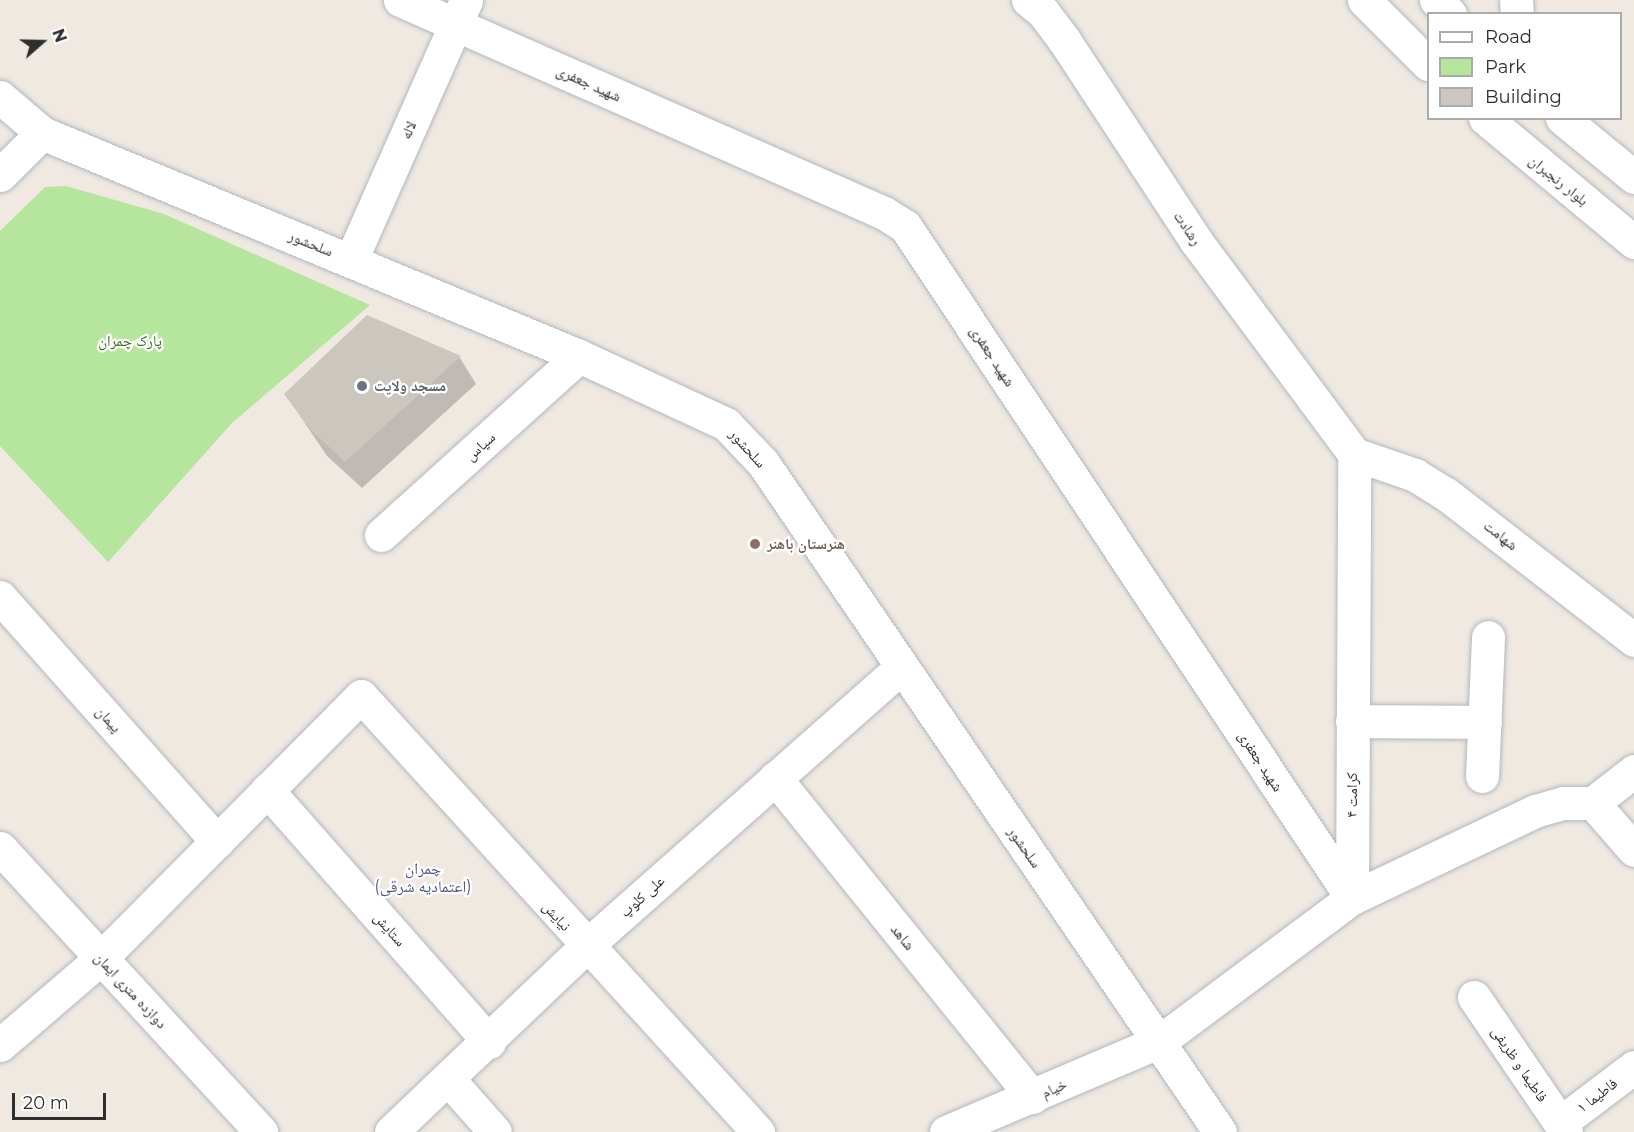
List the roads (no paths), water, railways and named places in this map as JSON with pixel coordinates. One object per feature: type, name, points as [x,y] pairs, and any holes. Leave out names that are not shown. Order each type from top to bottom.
[{"type":"street","name":"شهید جعفری","points":[[400,0],[460,12],[905,226],[1352,898]]},
{"type":"street","name":"رشادت","points":[[1028,0],[1043,12],[1064,40],[1196,241],[1354,454]]},
{"type":"street","points":[[1364,0],[1427,63]]},
{"type":"street","points":[[1436,0],[1448,12]]},
{"type":"street","name":"لاله","points":[[351,260],[460,12]]},
{"type":"street","name":"سلحشور","points":[[0,97],[42,133],[579,356],[676,398],[726,424],[746,442],[900,668],[1160,1041],[1220,1132]]},
{"type":"street","name":"بلوار رنجبران","points":[[1489,120],[1634,242]]},
{"type":"street","points":[[1564,120],[1634,177]]},
{"type":"street","points":[[0,175],[42,133]]},
{"type":"street","name":"سپاس","points":[[381,535],[579,356]]},
{"type":"street","name":"شهامت","points":[[1354,454],[1415,475],[1446,495],[1634,640]]},
{"type":"street","name":"کرامت ۴","points":[[1352,898],[1354,454]]},
{"type":"street","name":"پیمان","points":[[0,597],[217,841]]},
{"type":"street","points":[[1482,776],[1488,637]]},
{"type":"street","name":"علی کلوپ","points":[[391,1132],[489,1042],[585,947],[900,668]]},
{"type":"street","name":"نیایش","points":[[267,790],[361,696],[585,947],[758,1132]]},
{"type":"street","points":[[1352,721],[1485,722]]},
{"type":"street","points":[[1160,1041],[1352,898],[1535,811],[1563,803],[1593,803],[1634,771]]},
{"type":"street","name":"شاهد","points":[[775,778],[1032,1097]]},
{"type":"street","points":[[0,1045],[101,958],[267,790]]},
{"type":"street","name":"ستایش","points":[[267,790],[489,1042]]},
{"type":"street","points":[[1593,803],[1634,850]]},
{"type":"street","name":"دوازده متری ایمان","points":[[0,848],[261,1132]]},
{"type":"street","name":"فاطیما و ظریفی","points":[[1474,997],[1563,1127]]},
{"type":"street","name":"خیام","points":[[946,1132],[1160,1041]]},
{"type":"street","name":"فاطیما ۱","points":[[1563,1127],[1634,1067]]},
{"type":"street","points":[[449,1080],[495,1132]]},
{"type":"place","name":"مسجد ولایت","points":[[362,386]]},
{"type":"place","name":"هنرستان باهنر","points":[[755,544]]},
{"type":"district","name":"چمران (اعتمادیه شرقی)","points":[[423,878]]},
{"type":"park label","name":"پارک چمران","points":[[130,341]]}]
